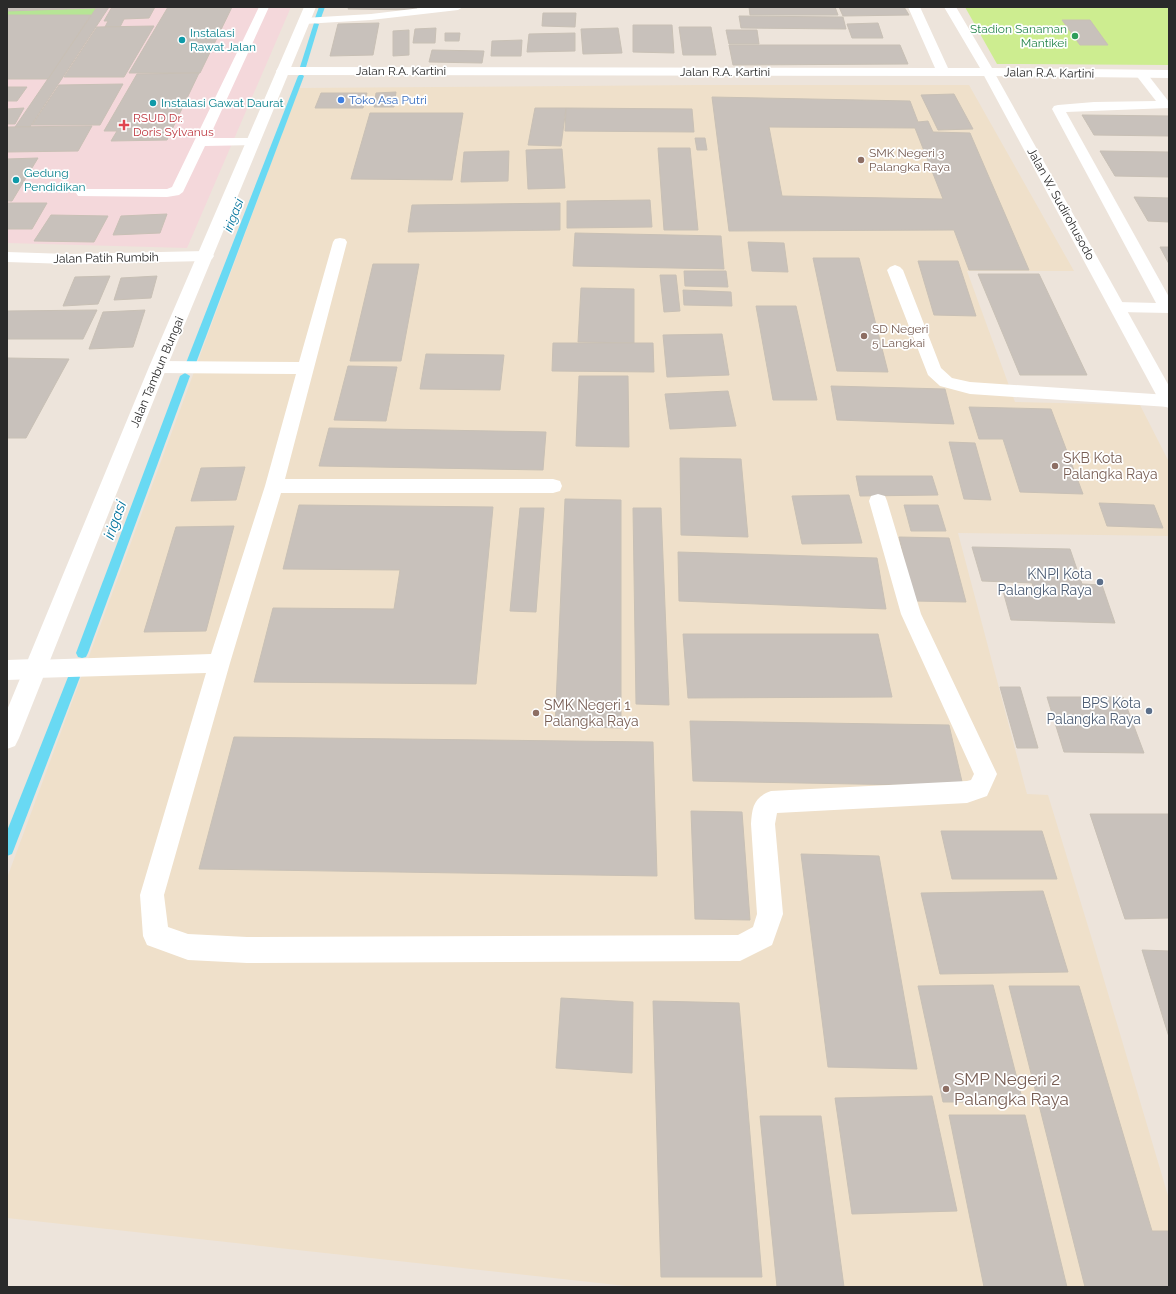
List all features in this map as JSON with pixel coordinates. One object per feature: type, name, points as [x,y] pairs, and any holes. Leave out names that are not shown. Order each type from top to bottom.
[{"type":"street","points":[[914,7],[943,72]]},
{"type":"street","name":"Jalan W. Sudirohusodo","points":[[950,7],[988,72],[1167,395]]},
{"type":"street","name":"Jalan Tambun Bungai","points":[[7,738],[158,367],[307,14]]},
{"type":"street","name":"Jalan R.A. Kartini","points":[[282,71],[988,72],[1169,74]]},
{"type":"street","name":"Jalan Patih Rumbih","points":[[7,257],[68,259],[206,256]]},
{"type":"street","points":[[7,670],[35,669]]},
{"type":"lane","points":[[83,193],[167,194],[178,189],[264,7]]},
{"type":"lane","points":[[307,14],[370,17],[458,7]]},
{"type":"lane","points":[[1141,74],[1167,105]]},
{"type":"lane","points":[[1167,105],[1094,106],[1058,109],[1168,308]]},
{"type":"lane","points":[[200,142],[253,142]]},
{"type":"lane","points":[[340,242],[274,486],[219,663],[152,895],[156,936],[188,947],[247,950],[740,948],[763,936],[770,914],[763,824],[764,810],[771,802],[967,792],[979,788],[986,774],[911,614],[878,501]]},
{"type":"lane","points":[[894,270],[934,371],[946,382],[970,388],[1167,395]]},
{"type":"lane","points":[[1118,307],[1168,308]]},
{"type":"lane","points":[[158,367],[305,368]]},
{"type":"lane","points":[[274,486],[553,486]]},
{"type":"lane","points":[[35,669],[219,663]]},
{"type":"shaded area","name":"RSUD Dr. Doris Sylvanus","points":[[7,7],[291,7],[187,248],[7,243]]},
{"type":"shaded area","name":"SMK Negeri 1 Palangka Raya","points":[[699,85],[969,85],[1074,271],[967,271],[1015,402],[1140,405],[1169,462],[1169,536],[958,533],[1027,794],[1048,795],[1169,1199],[1169,1287],[635,1287],[7,1218],[7,878],[299,88]]},
{"type":"green space","name":"Stadion Sanaman Mantikei","points":[[965,7],[1169,7],[1169,65],[997,64]]},
{"type":"green space","points":[[96,8],[92,15],[7,15],[7,11]]},
{"type":"building","points":[[7,7],[97,7],[7,11]]},
{"type":"building","points":[[97,7],[109,7],[30,127],[15,127]]},
{"type":"building","points":[[112,7],[155,7],[149,18],[124,19],[120,27],[105,27],[108,21],[104,21]]},
{"type":"building","name":"Instalasi Rawat Jalan","points":[[168,7],[232,7],[200,73],[129,73]]},
{"type":"building","points":[[349,7],[417,7],[416,10],[348,9]]},
{"type":"building","points":[[749,7],[835,7],[838,15],[750,15]]},
{"type":"building","points":[[839,7],[904,7],[909,15],[843,16]]},
{"type":"building","points":[[543,13],[576,13],[575,27],[542,26]]},
{"type":"building","points":[[7,15],[91,15],[48,79],[7,79]]},
{"type":"building","points":[[739,16],[843,17],[846,29],[741,28]]},
{"type":"building","points":[[1062,20],[1090,20],[1108,45],[1080,45]]},
{"type":"building","points":[[379,23],[373,55],[330,56],[338,24]]},
{"type":"building","points":[[878,23],[883,38],[852,38],[847,24]]},
{"type":"building","points":[[633,25],[672,25],[674,53],[633,52]]},
{"type":"building","points":[[154,26],[124,77],[64,77],[97,27]]},
{"type":"building","points":[[679,27],[711,27],[716,55],[683,55]]},
{"type":"building","points":[[436,28],[435,43],[413,43],[415,29]]},
{"type":"building","points":[[618,28],[622,53],[583,54],[581,29]]},
{"type":"building","points":[[409,30],[409,55],[393,56],[393,31]]},
{"type":"building","points":[[726,30],[757,30],[759,44],[729,44]]},
{"type":"building","points":[[445,33],[460,33],[459,41],[445,41]]},
{"type":"building","points":[[575,33],[575,51],[527,52],[529,34]]},
{"type":"building","points":[[522,40],[521,56],[491,56],[492,41]]},
{"type":"building","points":[[729,45],[900,45],[908,64],[733,65]]},
{"type":"building","points":[[432,50],[484,51],[482,63],[429,62]]},
{"type":"building","name":"Instalasi Gawat Daurat","points":[[199,73],[167,140],[111,141],[117,131],[104,131],[137,74]]},
{"type":"building","points":[[123,84],[100,125],[32,125],[59,85]]},
{"type":"building","points":[[7,87],[27,87],[17,101],[7,101]]},
{"type":"building","points":[[396,92],[394,107],[374,107],[376,93]]},
{"type":"building","name":"Toko Asa Putri","points":[[321,93],[367,93],[363,108],[315,108]]},
{"type":"building","points":[[954,94],[973,129],[938,130],[921,95]]},
{"type":"building","points":[[712,97],[910,101],[918,122],[928,121],[933,132],[970,133],[1029,270],[969,270],[954,230],[729,231]],"holes":[[[769,127],[915,128],[943,199],[782,196]]]},
{"type":"building","points":[[24,108],[15,124],[7,124],[7,109]]},
{"type":"building","points":[[535,108],[566,108],[561,146],[528,145]]},
{"type":"building","points":[[566,108],[692,109],[694,132],[565,131]]},
{"type":"building","points":[[370,113],[463,113],[452,180],[351,179]]},
{"type":"building","points":[[1082,115],[1169,116],[1169,136],[1094,135]]},
{"type":"building","points":[[92,126],[78,151],[7,152],[7,127]]},
{"type":"building","points":[[695,138],[705,138],[707,150],[697,150]]},
{"type":"building","points":[[658,148],[690,148],[698,230],[664,230]]},
{"type":"building","points":[[562,149],[565,188],[528,189],[526,150]]},
{"type":"building","points":[[509,151],[508,181],[461,182],[464,152]]},
{"type":"building","points":[[1100,151],[1169,152],[1169,177],[1115,176]]},
{"type":"building","name":"Gedung Pendidikan","points":[[38,158],[12,201],[7,201],[7,159]]},
{"type":"building","points":[[1134,197],[1169,198],[1169,222],[1148,221]]},
{"type":"building","points":[[650,200],[652,227],[567,228],[567,201]]},
{"type":"building","points":[[7,203],[47,203],[32,229],[7,229]]},
{"type":"building","points":[[560,203],[560,230],[408,232],[412,205]]},
{"type":"building","points":[[167,214],[160,233],[113,235],[121,216]]},
{"type":"building","points":[[51,215],[108,216],[94,242],[34,241]]},
{"type":"building","points":[[575,233],[721,236],[724,269],[573,266]]},
{"type":"building","points":[[748,242],[784,243],[788,272],[752,271]]},
{"type":"building","points":[[1160,247],[1169,247],[1169,264]]},
{"type":"building","points":[[813,258],[859,258],[888,372],[837,371]]},
{"type":"building","points":[[918,261],[958,261],[976,316],[934,315]]},
{"type":"building","points":[[373,264],[419,264],[401,361],[350,361]]},
{"type":"building","points":[[684,271],[726,271],[728,287],[685,286]]},
{"type":"building","points":[[978,274],[1039,274],[1087,375],[1020,375]]},
{"type":"building","points":[[660,275],[676,275],[680,311],[664,312]]},
{"type":"building","points":[[110,276],[98,304],[63,306],[75,277]]},
{"type":"building","points":[[157,276],[151,298],[114,300],[121,278]]},
{"type":"building","points":[[581,288],[634,289],[634,343],[578,342]]},
{"type":"building","points":[[683,290],[731,292],[732,306],[684,305]]},
{"type":"building","points":[[756,306],[796,306],[817,400],[773,400]]},
{"type":"building","points":[[97,310],[83,339],[7,339],[7,311]]},
{"type":"building","points":[[145,310],[133,347],[89,349],[103,312]]},
{"type":"building","points":[[722,334],[729,375],[667,377],[663,335]]},
{"type":"building","points":[[553,343],[653,343],[654,372],[552,371]]},
{"type":"building","points":[[426,354],[504,355],[500,390],[420,389]]},
{"type":"building","points":[[7,358],[69,359],[26,438],[7,438]]},
{"type":"building","points":[[348,366],[397,367],[386,421],[334,420]]},
{"type":"building","points":[[579,376],[628,376],[629,447],[576,446]]},
{"type":"building","points":[[831,386],[945,389],[954,424],[837,420]]},
{"type":"building","points":[[728,391],[736,426],[670,429],[665,394]]},
{"type":"building","points":[[969,407],[1051,409],[1083,494],[1020,492],[1003,439],[979,439]]},
{"type":"building","points":[[329,428],[546,432],[543,470],[319,466]]},
{"type":"building","points":[[949,442],[975,443],[991,500],[964,499]]},
{"type":"building","points":[[680,458],[741,459],[748,537],[681,535]]},
{"type":"building","points":[[245,467],[236,500],[191,501],[201,468]]},
{"type":"building","points":[[856,476],[932,476],[938,495],[860,496]]},
{"type":"building","points":[[849,495],[862,543],[802,544],[792,496]]},
{"type":"building","points":[[565,499],[621,500],[621,728],[555,726]]},
{"type":"building","points":[[1099,503],[1154,505],[1163,528],[1107,526]]},
{"type":"building","points":[[299,505],[493,507],[476,684],[254,682],[273,608],[394,609],[400,570],[283,569]]},
{"type":"building","points":[[904,505],[938,505],[946,531],[911,531]]},
{"type":"building","points":[[520,508],[544,508],[536,612],[510,611]]},
{"type":"building","points":[[633,508],[661,508],[669,705],[636,704]]},
{"type":"building","points":[[234,526],[206,631],[144,632],[176,527]]},
{"type":"building","points":[[899,537],[949,538],[966,602],[914,601]]},
{"type":"building","points":[[972,547],[1070,549],[1082,584],[1102,585],[1115,623],[1011,620],[1003,591],[1035,592],[1032,583],[982,581]]},
{"type":"building","points":[[678,552],[877,558],[886,609],[679,601]]},
{"type":"building","points":[[683,634],[878,634],[892,697],[688,698]]},
{"type":"building","points":[[1000,687],[1020,687],[1038,748],[1017,748]]},
{"type":"building","points":[[1047,697],[1123,697],[1144,753],[1064,752]]},
{"type":"building","points":[[690,721],[949,725],[963,786],[693,781]]},
{"type":"building","points":[[234,737],[653,742],[657,876],[199,869]]},
{"type":"building","points":[[691,811],[742,812],[750,920],[695,919]]},
{"type":"building","points":[[1090,814],[1168,814],[1169,918],[1125,919]]},
{"type":"building","points":[[941,831],[1042,831],[1057,879],[952,879]]},
{"type":"building","points":[[801,854],[879,856],[917,1069],[828,1067]]},
{"type":"building","points":[[1043,891],[1068,972],[940,974],[921,893]]},
{"type":"building","points":[[1142,950],[1169,951],[1169,1037]]},
{"type":"building","points":[[993,985],[1023,1102],[943,1102],[918,986]]},
{"type":"building","points":[[1009,986],[1079,986],[1152,1231],[1169,1231],[1169,1287],[1085,1287]]},
{"type":"building","points":[[561,998],[633,1002],[632,1073],[556,1068]]},
{"type":"building","points":[[653,1001],[739,1003],[762,1277],[661,1277]]},
{"type":"building","points":[[932,1096],[957,1211],[852,1214],[835,1098]]},
{"type":"building","points":[[949,1115],[1025,1115],[1067,1287],[984,1287]]},
{"type":"building","points":[[760,1116],[821,1116],[844,1287],[777,1287]]},
{"type":"waterway","name":"irigasi","points":[[318,18],[322,7]]},
{"type":"waterway","name":"irigasi","points":[[303,67],[316,24]]},
{"type":"waterway","name":"irigasi","points":[[191,363],[301,76]]},
{"type":"waterway","name":"irigasi","points":[[82,653],[185,376]]},
{"type":"waterway","name":"irigasi","points":[[7,849],[74,677]]},
{"type":"place","name":"Stadion Sanaman Mantikei","points":[[1075,36]]},
{"type":"place","name":"Instalasi Rawat Jalan","points":[[182,40]]},
{"type":"place","name":"Toko Asa Putri","points":[[341,100]]},
{"type":"place","name":"Instalasi Gawat Daurat","points":[[153,103]]},
{"type":"place","name":"RSUD Dr. Doris Sylvanus","points":[[124,125]]},
{"type":"place","name":"SMK Negeri 3 Palangka Raya","points":[[861,160]]},
{"type":"place","name":"Gedung Pendidikan","points":[[16,180]]},
{"type":"place","name":"SD Negeri 5 Langkai","points":[[864,336]]},
{"type":"place","name":"SKB Kota Palangka Raya","points":[[1055,466]]},
{"type":"place","name":"KNPI Kota Palangka Raya","points":[[1100,582]]},
{"type":"place","name":"BPS Kota Palangka Raya","points":[[1149,711]]},
{"type":"place","name":"SMK Negeri 1 Palangka Raya","points":[[536,713]]},
{"type":"place","name":"SMP Negeri 2 Palangka Raya","points":[[946,1089]]}]
